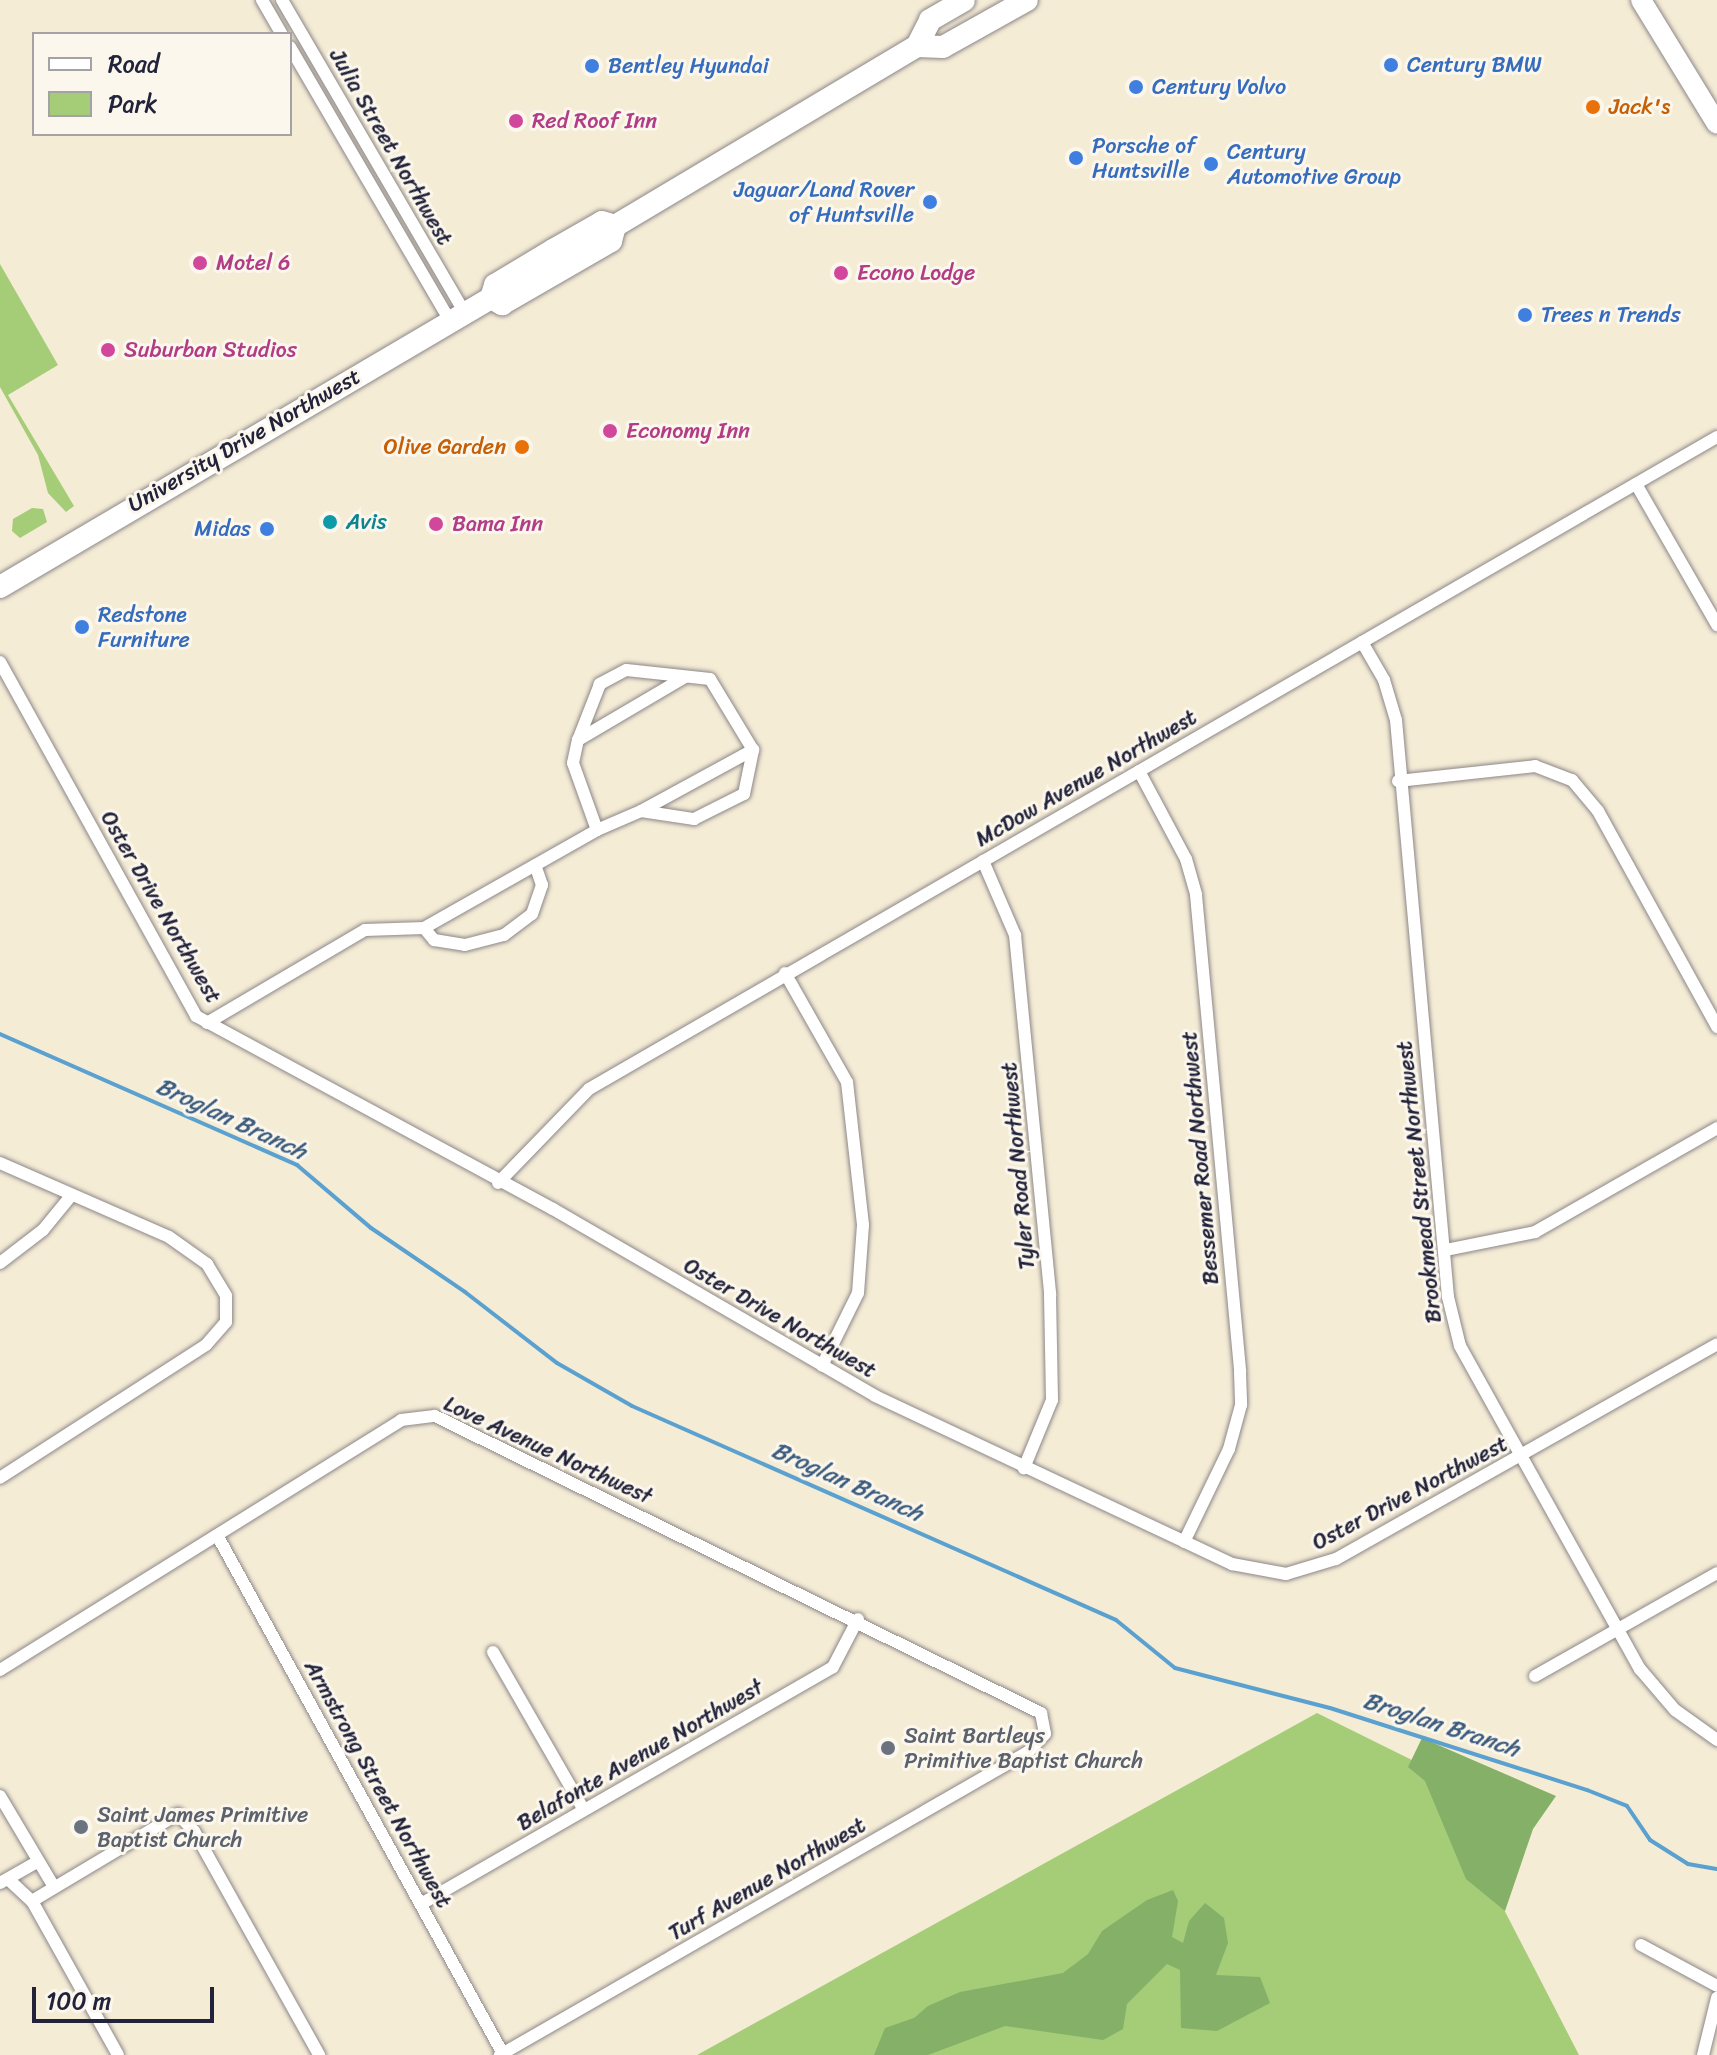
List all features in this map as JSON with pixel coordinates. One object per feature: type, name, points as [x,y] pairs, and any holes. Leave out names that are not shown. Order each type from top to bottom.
[{"type":"highway","name":"University Drive Northwest","points":[[0,587],[491,298],[502,304],[611,241],[615,226],[917,46],[930,20],[964,0]]},
{"type":"highway","name":"University Drive Northwest","points":[[917,46],[943,47],[1027,0]]},
{"type":"main road","points":[[1641,0],[1717,124]]},
{"type":"street","points":[[262,0],[281,32]]},
{"type":"street","name":"Julia Street Northwest","points":[[282,0],[458,318]]},
{"type":"street","name":"Julia Street Northwest","points":[[292,50],[458,318]]},
{"type":"street","name":"McDow Avenue Northwest","points":[[498,1183],[589,1089],[1717,437]]},
{"type":"street","points":[[1636,484],[1717,625]]},
{"type":"street","name":"Brookmead Street Northwest","points":[[1362,642],[1384,680],[1396,720],[1398,781],[1446,1250],[1448,1297],[1460,1346],[1617,1630],[1654,1687],[1690,1723],[1717,1740]]},
{"type":"street","name":"Oster Drive Northwest","points":[[0,662],[196,1016],[498,1183],[553,1209],[822,1366],[1024,1468],[1252,1570],[1286,1574],[1311,1569],[1521,1456],[1717,1344]]},
{"type":"street","points":[[597,830],[573,763],[578,740],[600,684],[626,670],[710,679],[753,750],[744,794],[694,819],[641,811]]},
{"type":"street","points":[[578,740],[685,677]]},
{"type":"street","points":[[207,1023],[365,930],[424,928],[597,830],[641,811],[753,750]]},
{"type":"street","points":[[1398,781],[1535,766],[1572,780],[1598,811],[1717,1027]]},
{"type":"street","name":"Bessemer Road Northwest","points":[[1139,771],[1186,859],[1196,895],[1240,1372],[1241,1405],[1229,1449],[1184,1542]]},
{"type":"street","name":"Tyler Road Northwest","points":[[983,861],[1015,935],[1052,1336],[1052,1400],[1024,1468]]},
{"type":"street","points":[[424,928],[434,940],[465,945],[504,935],[532,914],[542,885],[535,865]]},
{"type":"street","points":[[785,973],[847,1082],[863,1225],[858,1293],[822,1366]]},
{"type":"street","points":[[1446,1250],[1535,1232],[1717,1128]]},
{"type":"street","points":[[0,1163],[70,1197],[169,1237],[207,1264],[226,1296],[226,1322],[206,1345],[0,1478]]},
{"type":"street","points":[[0,1263],[43,1230],[70,1197]]},
{"type":"street","name":"Love Avenue Northwest","points":[[0,1670],[401,1420],[435,1416],[1027,1702],[1041,1713],[1045,1729]]},
{"type":"street","name":"Armstrong Street Northwest","points":[[217,1535],[502,2054]]},
{"type":"street","points":[[1535,1676],[1717,1573]]},
{"type":"street","name":"Belafonte Avenue Northwest","points":[[421,1904],[833,1667],[858,1619]]},
{"type":"street","points":[[493,1652],[584,1810]]},
{"type":"street","name":"Turf Avenue Northwest","points":[[502,2054],[1028,1752],[1040,1743],[1045,1729]]},
{"type":"street","points":[[0,1796],[54,1887]]},
{"type":"street","points":[[32,1901],[178,1814],[194,1831],[319,2055]]},
{"type":"street","points":[[37,1862],[4,1881],[32,1901],[118,2055]]},
{"type":"street","points":[[1641,1945],[1717,1986]]},
{"type":"street","points":[[1703,2055],[1717,1998]]},
{"type":"green space","points":[[0,264],[58,365],[8,395],[74,506],[66,512],[48,493],[38,455],[0,387]]},
{"type":"green space","points":[[32,508],[43,509],[47,522],[20,538],[12,531],[13,519]]},
{"type":"green space","points":[[1317,1713],[1432,1770],[1579,2055],[697,2055]]},
{"type":"green space","points":[[1422,1738],[1556,1796],[1533,1829],[1505,1911],[1466,1879],[1425,1781],[1408,1767]]},
{"type":"green space","points":[[1173,1890],[1178,1901],[1172,1937],[1183,1943],[1189,1921],[1205,1903],[1224,1918],[1228,1943],[1216,1975],[1260,1977],[1270,2003],[1217,2031],[1181,2028],[1180,1970],[1167,1964],[1127,2004],[1123,2029],[1103,2040],[1005,2026],[928,2055],[874,2055],[885,2028],[914,2018],[928,2006],[960,1992],[1063,1973],[1088,1954],[1102,1931],[1147,1900]]},
{"type":"waterway","name":"Broglan Branch","points":[[0,1034],[297,1165],[371,1228],[465,1292],[557,1363],[632,1406],[1116,1620],[1175,1668],[1330,1708],[1587,1790],[1627,1806],[1650,1840],[1688,1864],[1717,1869]]},
{"type":"place","name":"Century BMW","points":[[1391,65]]},
{"type":"place","name":"Bentley Hyundai","points":[[592,66]]},
{"type":"place","name":"Century Volvo","points":[[1136,87]]},
{"type":"place","name":"Jack's","points":[[1593,107]]},
{"type":"place","name":"Red Roof Inn","points":[[516,121]]},
{"type":"place","name":"Porsche of Huntsville","points":[[1076,158]]},
{"type":"place","name":"Century Automotive Group","points":[[1211,164]]},
{"type":"place","name":"Jaguar/Land Rover of Huntsville","points":[[930,202]]},
{"type":"place","name":"Motel 6","points":[[200,263]]},
{"type":"place","name":"Econo Lodge","points":[[841,273]]},
{"type":"place","name":"Trees n Trends","points":[[1525,315]]},
{"type":"place","name":"Suburban Studios","points":[[108,350]]},
{"type":"place","name":"Economy Inn","points":[[610,431]]},
{"type":"place","name":"Olive Garden","points":[[522,447]]},
{"type":"place","name":"Avis","points":[[330,522]]},
{"type":"place","name":"Bama Inn","points":[[436,524]]},
{"type":"place","name":"Midas","points":[[267,529]]},
{"type":"place","name":"Redstone Furniture","points":[[82,627]]},
{"type":"place","name":"Saint Bartleys Primitive Baptist Church","points":[[888,1748]]},
{"type":"place","name":"Saint James Primitive Baptist Church","points":[[81,1827]]}]
